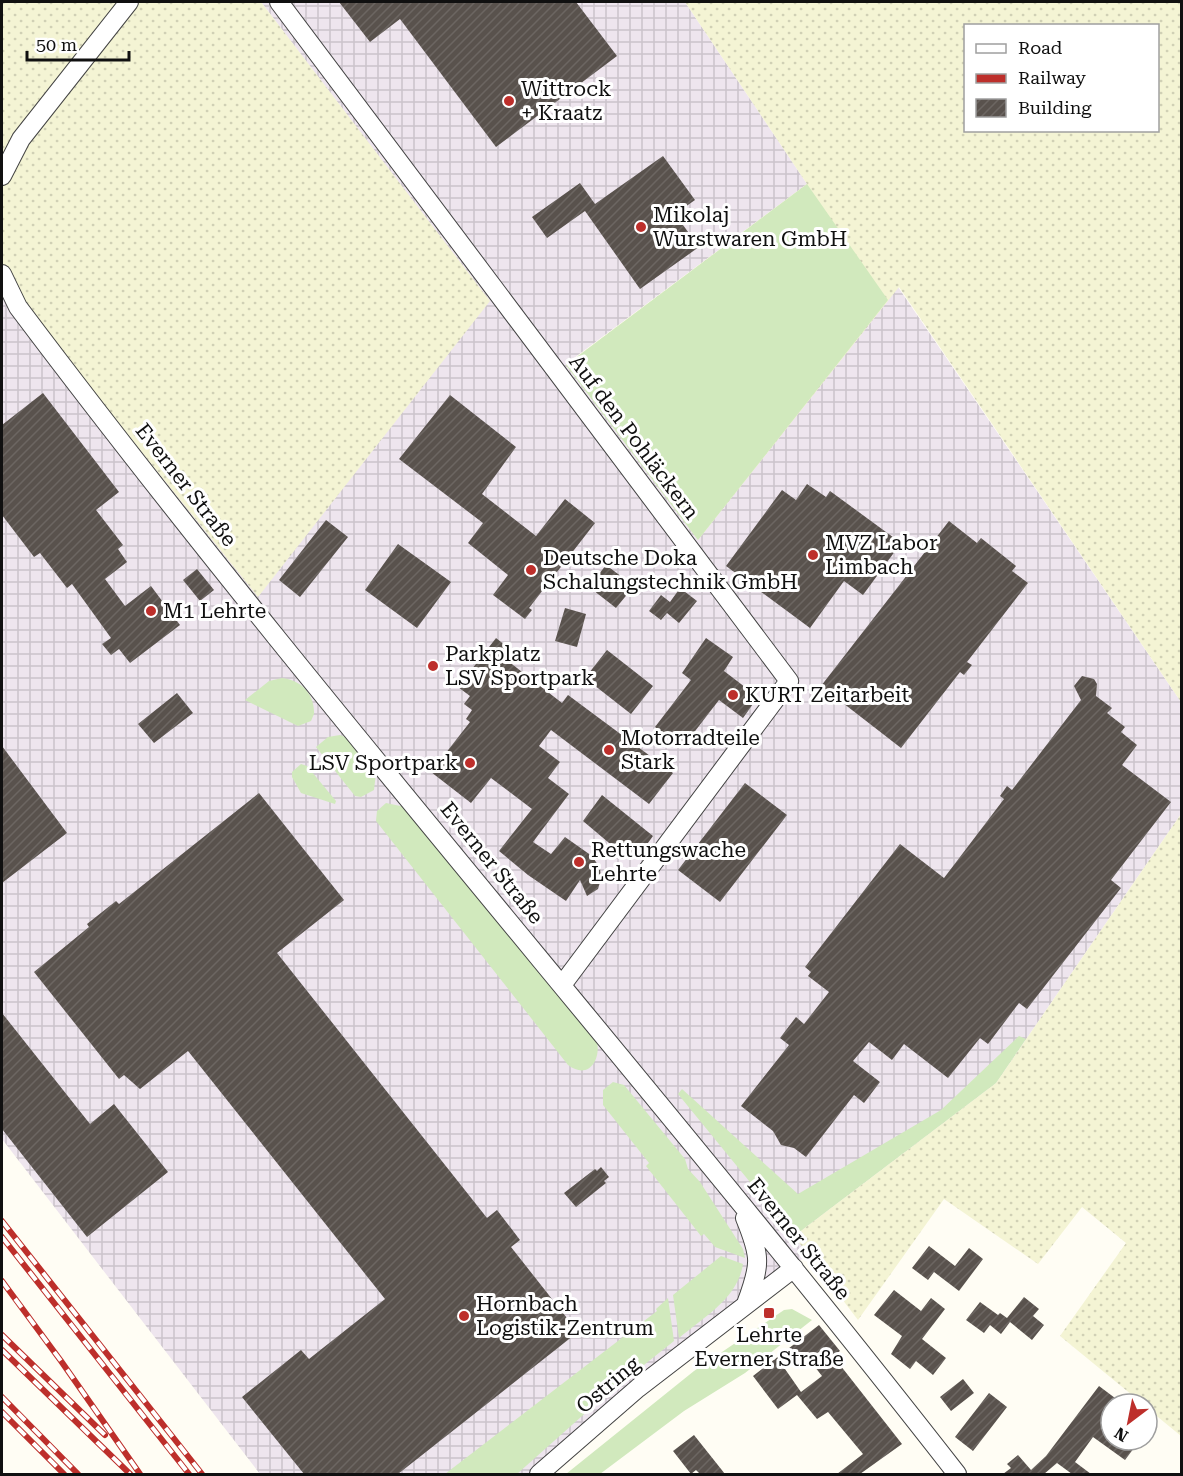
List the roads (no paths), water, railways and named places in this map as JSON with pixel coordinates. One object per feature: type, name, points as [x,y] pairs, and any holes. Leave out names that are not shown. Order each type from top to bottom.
[{"type":"street","points":[[2,176],[21,139],[129,2]]},
{"type":"street","name":"Auf den Pohläckern","points":[[279,2],[789,681],[562,985]]},
{"type":"street","name":"Everner Straße","points":[[2,273],[5,293],[197,536],[794,1268],[957,1474]]},
{"type":"street","points":[[738,1199],[758,1256],[754,1282],[746,1304]]},
{"type":"street","name":"Ostring","points":[[539,1474],[630,1395],[794,1268]]},
{"type":"railway","points":[[2,1221],[202,1474]]},
{"type":"railway","points":[[2,1237],[189,1474]]},
{"type":"railway","points":[[2,1281],[140,1474]]},
{"type":"railway","points":[[2,1335],[105,1435]]},
{"type":"railway","points":[[2,1350],[130,1474]]},
{"type":"railway","points":[[2,1397],[78,1474]]},
{"type":"railway","points":[[2,1412],[64,1474]]},
{"type":"place","name":"Wittrock + Kraatz","points":[[509,101]]},
{"type":"place","name":"Mikolaj Wurstwaren GmbH","points":[[641,227]]},
{"type":"place","name":"MVZ Labor Limbach","points":[[813,555]]},
{"type":"place","name":"Deutsche Doka Schalungstechnik GmbH","points":[[531,570]]},
{"type":"place","name":"M1 Lehrte","points":[[151,611]]},
{"type":"place","name":"Parkplatz LSV Sportpark","points":[[433,666]]},
{"type":"place","name":"KURT Zeitarbeit","points":[[733,695]]},
{"type":"place","name":"Motorradteile Stark","points":[[609,750]]},
{"type":"place","name":"LSV Sportpark","points":[[470,763]]},
{"type":"place","name":"Rettungswache Lehrte","points":[[579,862]]},
{"type":"place","name":"Lehrte Everner Straße","points":[[769,1313]]},
{"type":"place","name":"Hornbach Logistik-Zentrum","points":[[464,1316]]}]
